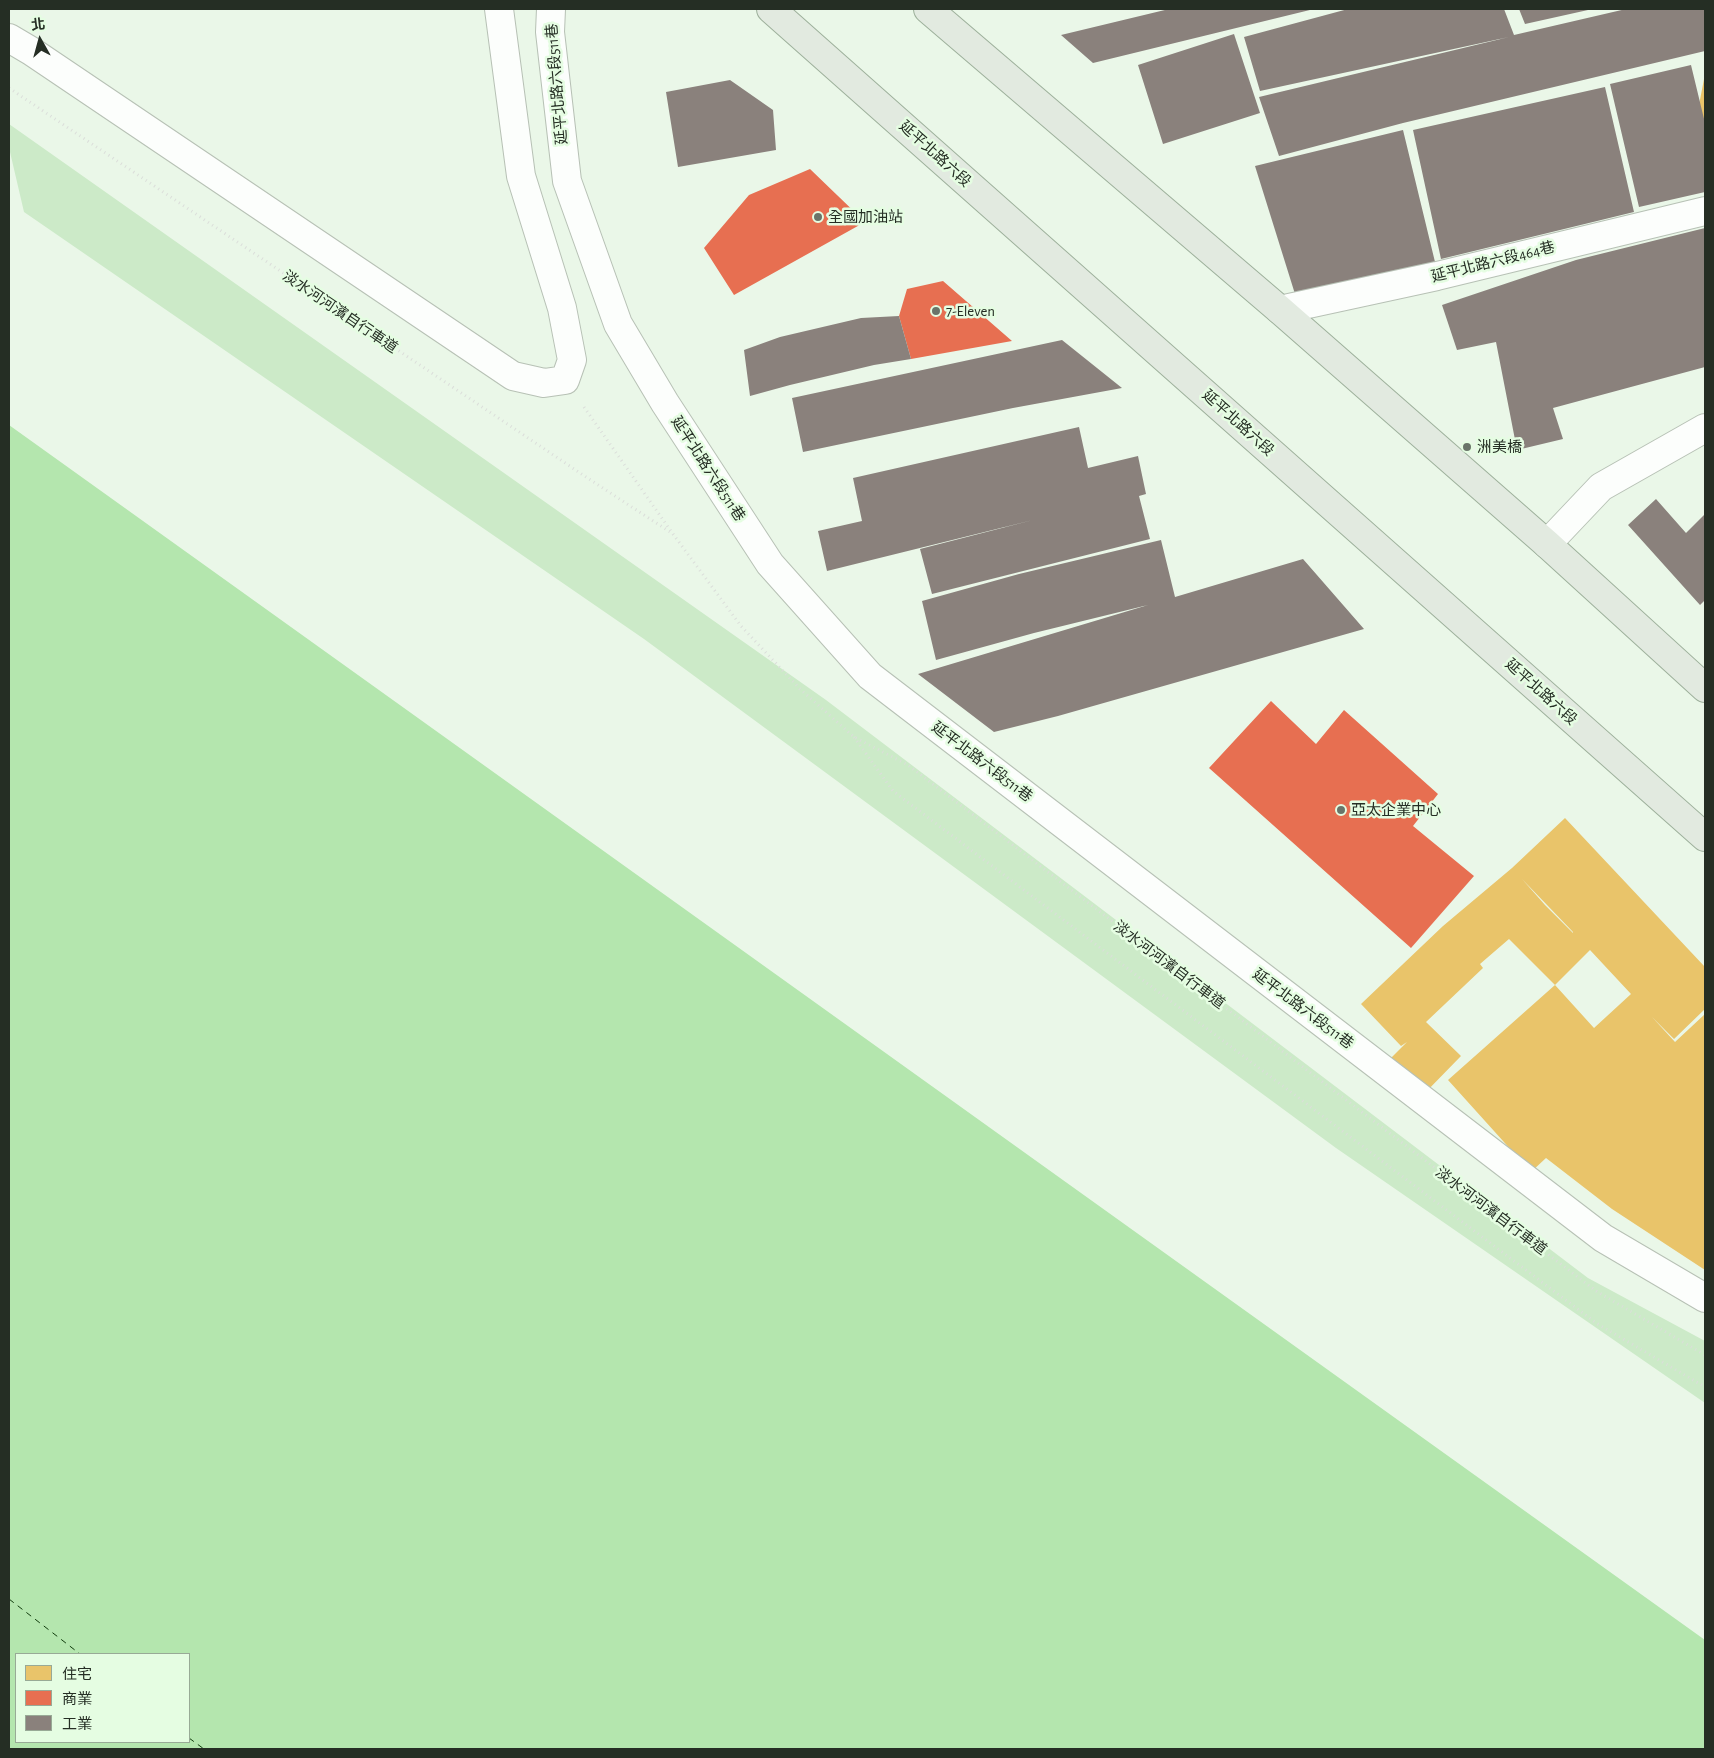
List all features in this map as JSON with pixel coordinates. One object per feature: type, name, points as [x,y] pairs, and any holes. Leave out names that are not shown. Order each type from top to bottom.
[{"type":"main road","name":"延平北路六段","points":[[771,9],[1705,838]]},
{"type":"main road","points":[[928,9],[1280,310],[1547,544],[1705,688]]},
{"type":"street","points":[[9,38],[513,376],[544,383],[565,380],[572,360],[562,308],[521,176],[499,9]]},
{"type":"street","name":"延平北路六段511巷","points":[[551,9],[550,32],[567,181],[618,324],[665,403],[770,564],[870,676],[1603,1238],[1705,1298]]},
{"type":"street","name":"延平北路六段464巷","points":[[1280,310],[1437,276],[1705,211]]},
{"type":"street","points":[[1547,544],[1601,487],[1705,428]]},
{"type":"path","name":"淡水河河濱自行車道","points":[[9,88],[574,470],[673,534]]},
{"type":"path","name":"淡水河河濱自行車道","points":[[565,380],[673,534],[741,626],[800,689],[854,737],[908,765],[1596,1291],[1705,1355]]},
{"type":"path","points":[[854,737],[894,791],[1596,1323],[1705,1387]]},
{"type":"shaded area","points":[[9,124],[826,700],[1588,1278],[1705,1341],[1705,1403],[1336,1148],[644,639],[24,212],[9,151]]},
{"type":"shaded area","points":[[9,425],[1705,1640],[1705,1749],[9,1749]]},
{"type":"building: 住宅","points":[[1704,79],[1705,180],[1683,188]]},
{"type":"building: 住宅","points":[[1565,818],[1705,967],[1705,1009],[1674,1039],[1652,1017],[1675,1042],[1705,1014],[1705,1270],[1612,1209],[1546,1158],[1531,1172],[1448,1080],[1555,985],[1509,939],[1480,964],[1483,968],[1426,1022],[1461,1056],[1422,1096],[1387,1062],[1407,1042],[1401,1046],[1361,1004],[1443,926],[1512,868]],"holes":[[[1522,879],[1573,932],[1545,905]],[[1590,950],[1631,994],[1594,1028],[1555,985]]]},
{"type":"building: 商業","points":[[810,169],[865,222],[734,295],[704,248],[749,195]]},
{"type":"building: 商業","points":[[943,281],[1012,341],[911,359],[899,316],[907,289]]},
{"type":"building: 商業","name":"亞太企業中心","points":[[1271,701],[1316,744],[1344,710],[1438,794],[1413,826],[1474,876],[1411,948],[1209,768]]},
{"type":"building: 工業","points":[[1169,9],[1314,9],[1093,63],[1061,35]]},
{"type":"building: 工業","points":[[1348,9],[1504,9],[1514,35],[1626,9],[1705,9],[1705,51],[1403,123],[1279,156],[1259,97],[1509,37],[1260,91],[1244,37]]},
{"type":"building: 工業","points":[[1519,9],[1588,9],[1588,10],[1525,24]]},
{"type":"building: 工業","points":[[1234,34],[1260,113],[1163,144],[1138,65]]},
{"type":"building: 工業","points":[[1691,65],[1705,123],[1705,192],[1639,207],[1610,84]]},
{"type":"building: 工業","points":[[730,80],[773,110],[776,150],[678,167],[666,92]]},
{"type":"building: 工業","points":[[1605,87],[1634,212],[1441,259],[1413,130]]},
{"type":"building: 工業","points":[[1403,130],[1435,262],[1295,294],[1255,166]]},
{"type":"building: 工業","points":[[1705,228],[1705,367],[1553,408],[1563,439],[1517,450],[1496,342],[1457,350],[1442,305],[1576,260]]},
{"type":"building: 工業","points":[[899,316],[911,359],[874,365],[750,396],[744,350],[780,337],[861,318]]},
{"type":"building: 工業","points":[[1062,340],[1122,388],[1013,408],[803,452],[792,398]]},
{"type":"building: 工業","points":[[1079,427],[1088,468],[1138,456],[1146,494],[1139,496],[1150,539],[932,594],[920,549],[1033,520],[827,571],[818,531],[862,521],[853,478]]},
{"type":"building: 工業","points":[[1656,499],[1686,533],[1705,514],[1705,600],[1700,605],[1628,525]]},
{"type":"building: 工業","points":[[1161,540],[1175,597],[1303,559],[1364,629],[1058,716],[994,732],[918,674],[1148,605],[1034,633],[936,660],[922,601],[1019,574]]},
{"type":"ferry route","points":[[9,1599],[79,1653]]},
{"type":"ferry route","points":[[190,1739],[204,1749]]},
{"type":"place","name":"全國加油站","points":[[818,217]]},
{"type":"place","name":"7-Eleven","points":[[936,311]]},
{"type":"place","name":"洲美橋","points":[[1467,447]]},
{"type":"place","name":"亞太企業中心","points":[[1341,810]]}]
